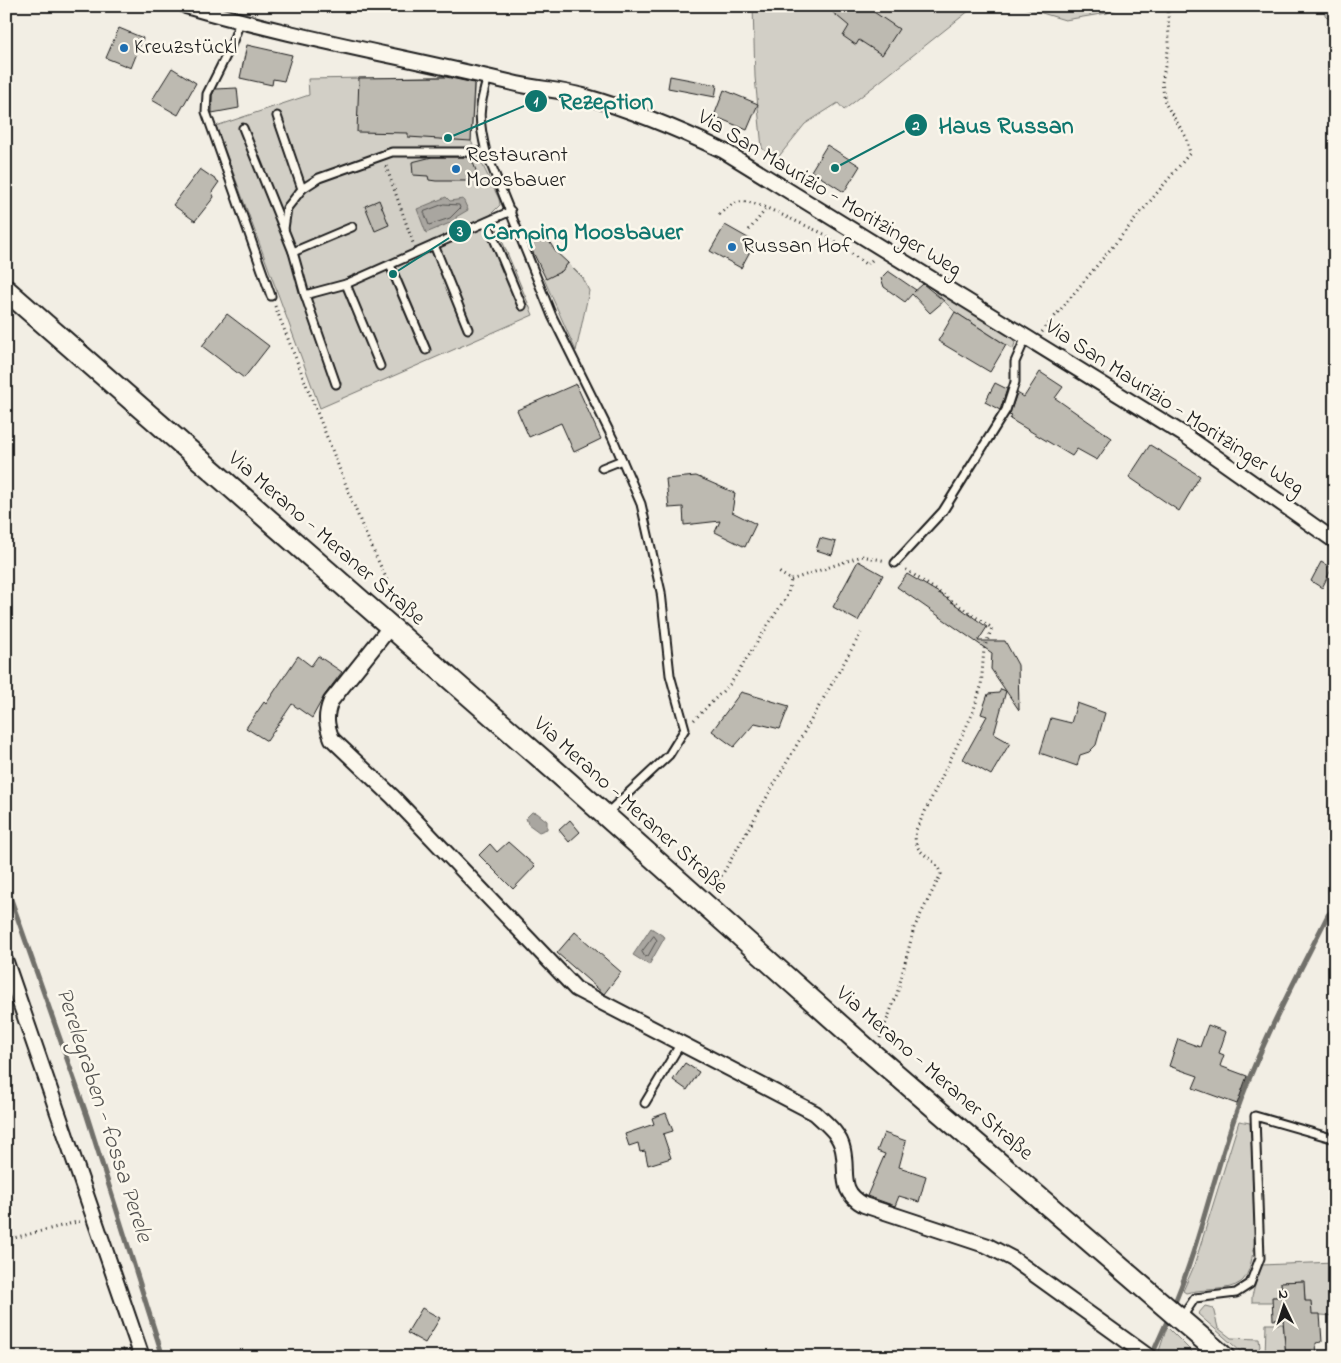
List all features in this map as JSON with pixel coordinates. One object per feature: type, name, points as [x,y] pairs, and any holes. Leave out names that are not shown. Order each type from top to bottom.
[{"type":"main road","name":"Via Merano - Meraner Straße","points":[[6,290],[390,627],[610,811],[704,903],[869,1051],[1224,1357]]},
{"type":"street","name":"Via San Maurizio - Moritzinger Weg","points":[[186,6],[240,22],[582,96],[630,110],[677,128],[724,151],[1183,434],[1335,540]]},
{"type":"street","points":[[390,627],[331,701],[326,712],[326,727],[332,739],[394,797],[576,989],[815,1113],[836,1132],[843,1149],[847,1188],[852,1199],[864,1205],[988,1246],[1013,1259],[1147,1355]]},
{"type":"street","points":[[6,962],[142,1357]]},
{"type":"lane","points":[[240,22],[232,46],[206,94],[206,112],[271,296]]},
{"type":"lane","points":[[488,77],[479,104],[479,126],[486,152],[552,316],[622,460],[643,514],[661,592],[670,675],[684,729],[669,755],[610,811]]},
{"type":"lane","points":[[277,116],[302,189]]},
{"type":"lane","points":[[243,128],[293,252],[305,295],[336,384]]},
{"type":"lane","points":[[284,231],[287,208],[302,189],[319,178],[392,152],[486,152]]},
{"type":"lane","points":[[305,295],[346,284],[511,211]]},
{"type":"lane","points":[[487,222],[522,306]]},
{"type":"lane","points":[[293,252],[352,227]]},
{"type":"lane","points":[[434,245],[468,328]]},
{"type":"lane","points":[[390,265],[426,350]]},
{"type":"lane","points":[[346,284],[380,366]]},
{"type":"lane","points":[[895,563],[943,511],[1006,410],[1015,382],[1015,362],[1030,339]]},
{"type":"lane","points":[[602,468],[622,460]]},
{"type":"lane","points":[[645,1103],[680,1044]]},
{"type":"lane","points":[[1173,1313],[1194,1298],[1236,1293],[1250,1284],[1260,1258],[1255,1116],[1335,1139]]},
{"type":"path","points":[[1030,339],[1190,153],[1186,137],[1165,103],[1162,82],[1169,45],[1168,6]]},
{"type":"path","points":[[392,152],[386,166],[416,252]]},
{"type":"path","points":[[719,215],[730,204],[747,201],[824,234],[867,265],[873,261],[876,246]]},
{"type":"path","points":[[749,230],[767,208]]},
{"type":"path","points":[[271,296],[364,528],[393,593],[397,609],[390,627]]},
{"type":"path","points":[[791,580],[862,556],[895,563],[992,628],[984,649],[981,687],[972,715],[916,830],[914,841],[918,851],[937,863],[941,874],[914,928],[897,994],[883,1034],[869,1051]]},
{"type":"path","points":[[777,571],[791,580]]},
{"type":"path","points":[[684,729],[731,682],[788,594],[791,580]]},
{"type":"path","points":[[704,903],[861,633]]},
{"type":"path","points":[[6,1240],[94,1217]]},
{"type":"shaded area","points":[[753,6],[975,6],[844,110],[838,103],[805,124],[776,160],[762,148],[755,77]]},
{"type":"shaded area","points":[[1019,6],[1123,6],[1107,13],[1065,20]]},
{"type":"shaded area","points":[[1325,6],[1335,6],[1335,25],[1325,15]]},
{"type":"shaded area","points":[[475,76],[471,141],[499,199],[500,205],[491,214],[533,315],[320,408],[216,126],[309,95],[308,79]]},
{"type":"shaded area","points":[[568,263],[583,278],[589,291],[576,351],[544,279],[562,271]]},
{"type":"shaded area","points":[[925,282],[1012,338],[1015,343],[1013,349],[955,312]]},
{"type":"shaded area","points":[[1239,1121],[1250,1123],[1254,1182],[1255,1232],[1253,1254],[1248,1271],[1241,1282],[1236,1285],[1222,1289],[1186,1293],[1183,1291],[1194,1266]]},
{"type":"shaded area","points":[[1335,1262],[1335,1316],[1307,1314],[1303,1281],[1281,1282],[1282,1297],[1273,1297],[1273,1302],[1252,1302],[1261,1265]]},
{"type":"shaded area","points":[[1205,1306],[1213,1308],[1218,1328],[1231,1338],[1259,1339],[1260,1347],[1249,1357],[1243,1349],[1240,1351],[1198,1314]]},
{"type":"shaded area","points":[[1266,1324],[1283,1324],[1286,1357],[1265,1357]]},
{"type":"shaded area","points":[[1167,1327],[1197,1357],[1160,1357],[1158,1354]]},
{"type":"water","points":[[446,197],[450,201],[463,199],[468,210],[456,217],[457,220],[426,233],[417,209]]},
{"type":"water","points":[[532,812],[537,813],[547,821],[547,829],[539,832],[528,824],[526,818]]},
{"type":"water","points":[[651,928],[665,937],[649,965],[633,955]]},
{"type":"building","points":[[825,6],[865,6],[899,29],[882,55],[859,40],[856,45],[843,36],[849,26]]},
{"type":"building","name":"Kreuzstückl","points":[[119,28],[143,38],[131,68],[106,58]]},
{"type":"building","points":[[247,45],[292,55],[284,81],[273,79],[272,85],[240,78]]},
{"type":"building","points":[[172,68],[196,83],[178,115],[152,100]]},
{"type":"building","points":[[670,76],[717,85],[715,97],[668,88]]},
{"type":"building","points":[[446,77],[474,83],[471,141],[408,137],[408,133],[357,132],[359,78]]},
{"type":"building","points":[[237,88],[239,108],[212,113],[212,95],[215,89]]},
{"type":"building","points":[[724,90],[758,104],[747,130],[714,116]]},
{"type":"building","points":[[827,145],[860,166],[844,192],[811,171]]},
{"type":"building","name":"Restaurant Moosbauer","points":[[432,157],[471,157],[478,176],[471,181],[436,181],[429,180],[428,176],[413,175],[412,162]]},
{"type":"building","points":[[200,169],[219,182],[212,192],[214,197],[195,221],[173,205]]},
{"type":"building","points":[[379,200],[389,225],[375,231],[365,206]]},
{"type":"building","name":"Russan Hof","points":[[725,225],[755,242],[741,268],[710,251]]},
{"type":"building","points":[[546,236],[555,251],[568,263],[562,271],[546,279],[529,244]]},
{"type":"building","points":[[888,271],[916,290],[914,292],[923,284],[944,301],[930,313],[912,294],[905,302],[884,287],[881,278]]},
{"type":"building","points":[[955,312],[1006,345],[990,372],[938,341]]},
{"type":"building","points":[[227,314],[269,346],[244,378],[202,346]]},
{"type":"building","points":[[1040,372],[1063,387],[1055,398],[1112,438],[1097,460],[1077,449],[1072,456],[1010,419],[1012,416],[1009,415],[1017,393],[1024,397]]},
{"type":"building","points":[[995,383],[1007,389],[1000,410],[985,402]]},
{"type":"building","points":[[576,384],[601,439],[574,452],[561,423],[529,437],[517,410]]},
{"type":"building","points":[[1150,445],[1200,476],[1179,511],[1129,477]]},
{"type":"building","points":[[696,476],[735,493],[732,512],[756,524],[745,547],[715,532],[720,521],[684,525],[683,507],[669,508],[666,479]]},
{"type":"building","points":[[820,538],[836,542],[832,555],[816,550]]},
{"type":"building","points":[[858,561],[883,575],[858,621],[833,607]]},
{"type":"building","points":[[1321,562],[1332,568],[1322,588],[1311,581]]},
{"type":"building","points":[[907,574],[939,593],[987,627],[978,641],[1005,641],[1018,665],[1019,710],[991,669],[992,653],[897,587]]},
{"type":"building","points":[[298,656],[311,666],[318,656],[342,672],[324,696],[312,718],[292,704],[267,741],[246,728],[264,702],[266,704]]},
{"type":"building","points":[[1001,689],[1006,691],[994,734],[1010,743],[991,775],[963,759],[987,716],[981,714],[988,694],[999,693]]},
{"type":"building","points":[[741,692],[789,706],[780,729],[755,723],[734,747],[712,731]]},
{"type":"building","points":[[1077,703],[1105,713],[1096,745],[1089,752],[1080,755],[1077,766],[1040,753],[1051,718],[1071,723]]},
{"type":"building","points":[[570,820],[580,832],[569,842],[559,830]]},
{"type":"building","points":[[508,842],[535,866],[513,889],[479,855],[490,844],[497,852]]},
{"type":"building","points":[[575,932],[621,972],[604,994],[557,953]]},
{"type":"building","points":[[1208,1025],[1226,1032],[1219,1053],[1224,1055],[1220,1066],[1247,1076],[1237,1104],[1193,1088],[1198,1076],[1169,1066],[1178,1039],[1200,1047]]},
{"type":"building","points":[[685,1063],[699,1072],[687,1090],[673,1080]]},
{"type":"building","points":[[666,1113],[673,1131],[663,1134],[671,1158],[648,1165],[645,1151],[640,1152],[638,1143],[629,1146],[625,1134],[654,1124],[652,1118]]},
{"type":"building","points":[[884,1133],[906,1141],[899,1167],[926,1176],[919,1202],[899,1196],[895,1206],[867,1196],[885,1154],[877,1151]]},
{"type":"building","points":[[1304,1281],[1305,1301],[1311,1301],[1312,1314],[1320,1314],[1322,1342],[1316,1343],[1317,1357],[1286,1357],[1283,1319],[1273,1320],[1272,1297],[1282,1297],[1281,1282]]},
{"type":"building","points":[[422,1308],[440,1318],[425,1343],[407,1333]]},
{"type":"waterway","name":"Perelegraben - fossa Perele","points":[[6,885],[87,1116],[163,1357]]},
{"type":"waterway","points":[[1173,1307],[1198,1237],[1234,1119],[1254,1066],[1328,915],[1335,908]]},
{"type":"waterway","points":[[1151,1357],[1169,1317]]},
{"type":"place","name":"Kreuzstückl","points":[[124,48]]},
{"type":"place","name":"Rezeption","points":[[448,138]]},
{"type":"place","name":"Haus Russan","points":[[835,168]]},
{"type":"place","name":"Restaurant Moosbauer","points":[[456,169]]},
{"type":"place","name":"Russan Hof","points":[[732,247]]},
{"type":"place","name":"Camping Moosbauer","points":[[393,274]]}]
